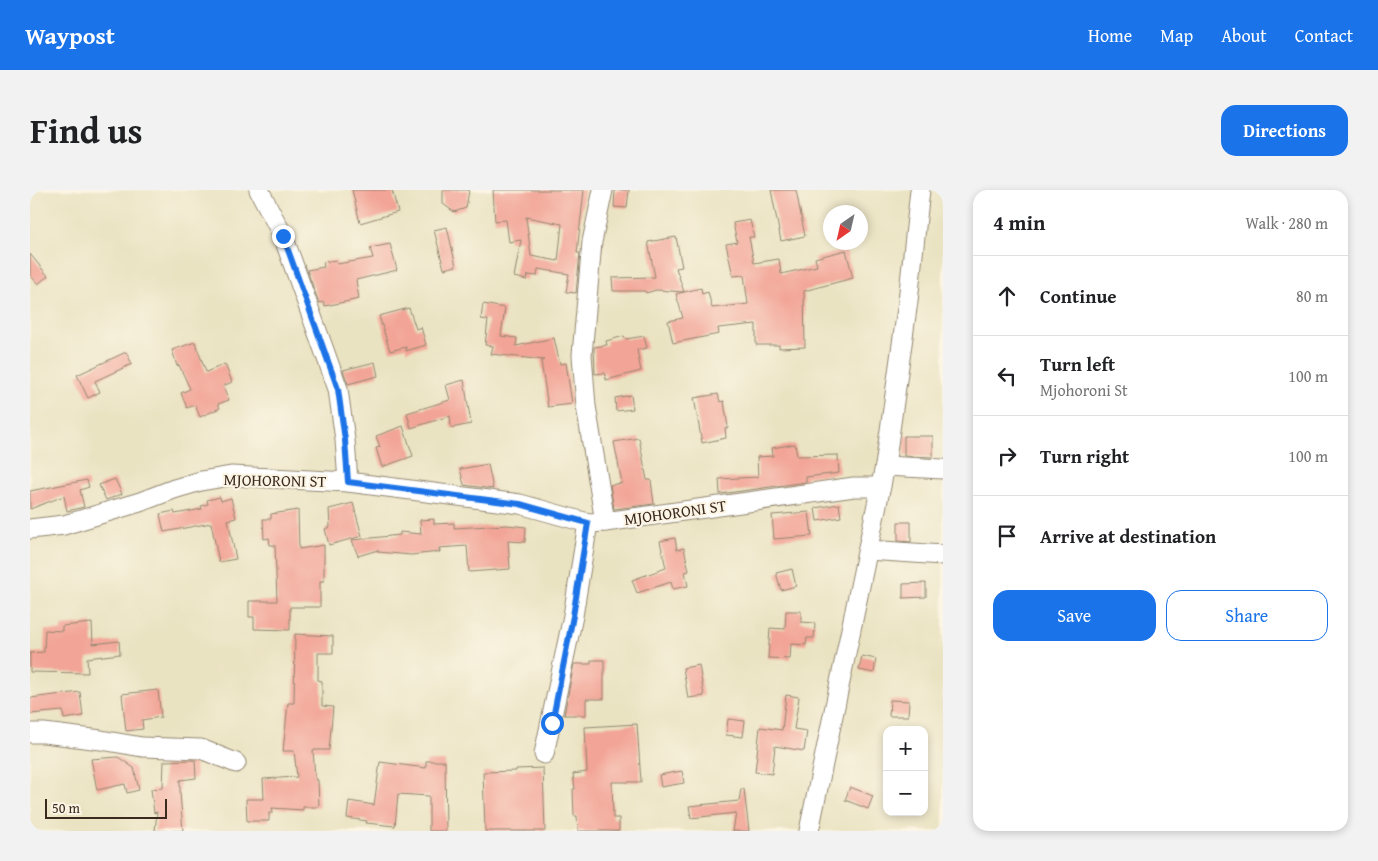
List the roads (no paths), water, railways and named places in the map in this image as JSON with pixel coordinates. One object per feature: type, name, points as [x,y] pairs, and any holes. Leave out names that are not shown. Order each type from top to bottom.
[{"type":"street","points":[[259,190],[283,236],[338,389],[345,440],[348,482]]},
{"type":"street","points":[[544,754],[573,616],[596,522],[582,354],[592,242],[603,190]]},
{"type":"street","points":[[809,831],[885,466],[908,301],[920,190]]},
{"type":"street","points":[[885,466],[943,469]]},
{"type":"street","name":"MJOHORONI ST","points":[[30,529],[64,525],[201,481],[231,476],[348,482],[520,504],[596,522],[854,488],[881,487]]},
{"type":"street","points":[[868,550],[943,555]]},
{"type":"street","points":[[30,733],[44,732],[142,748],[201,749],[236,763]]}]
